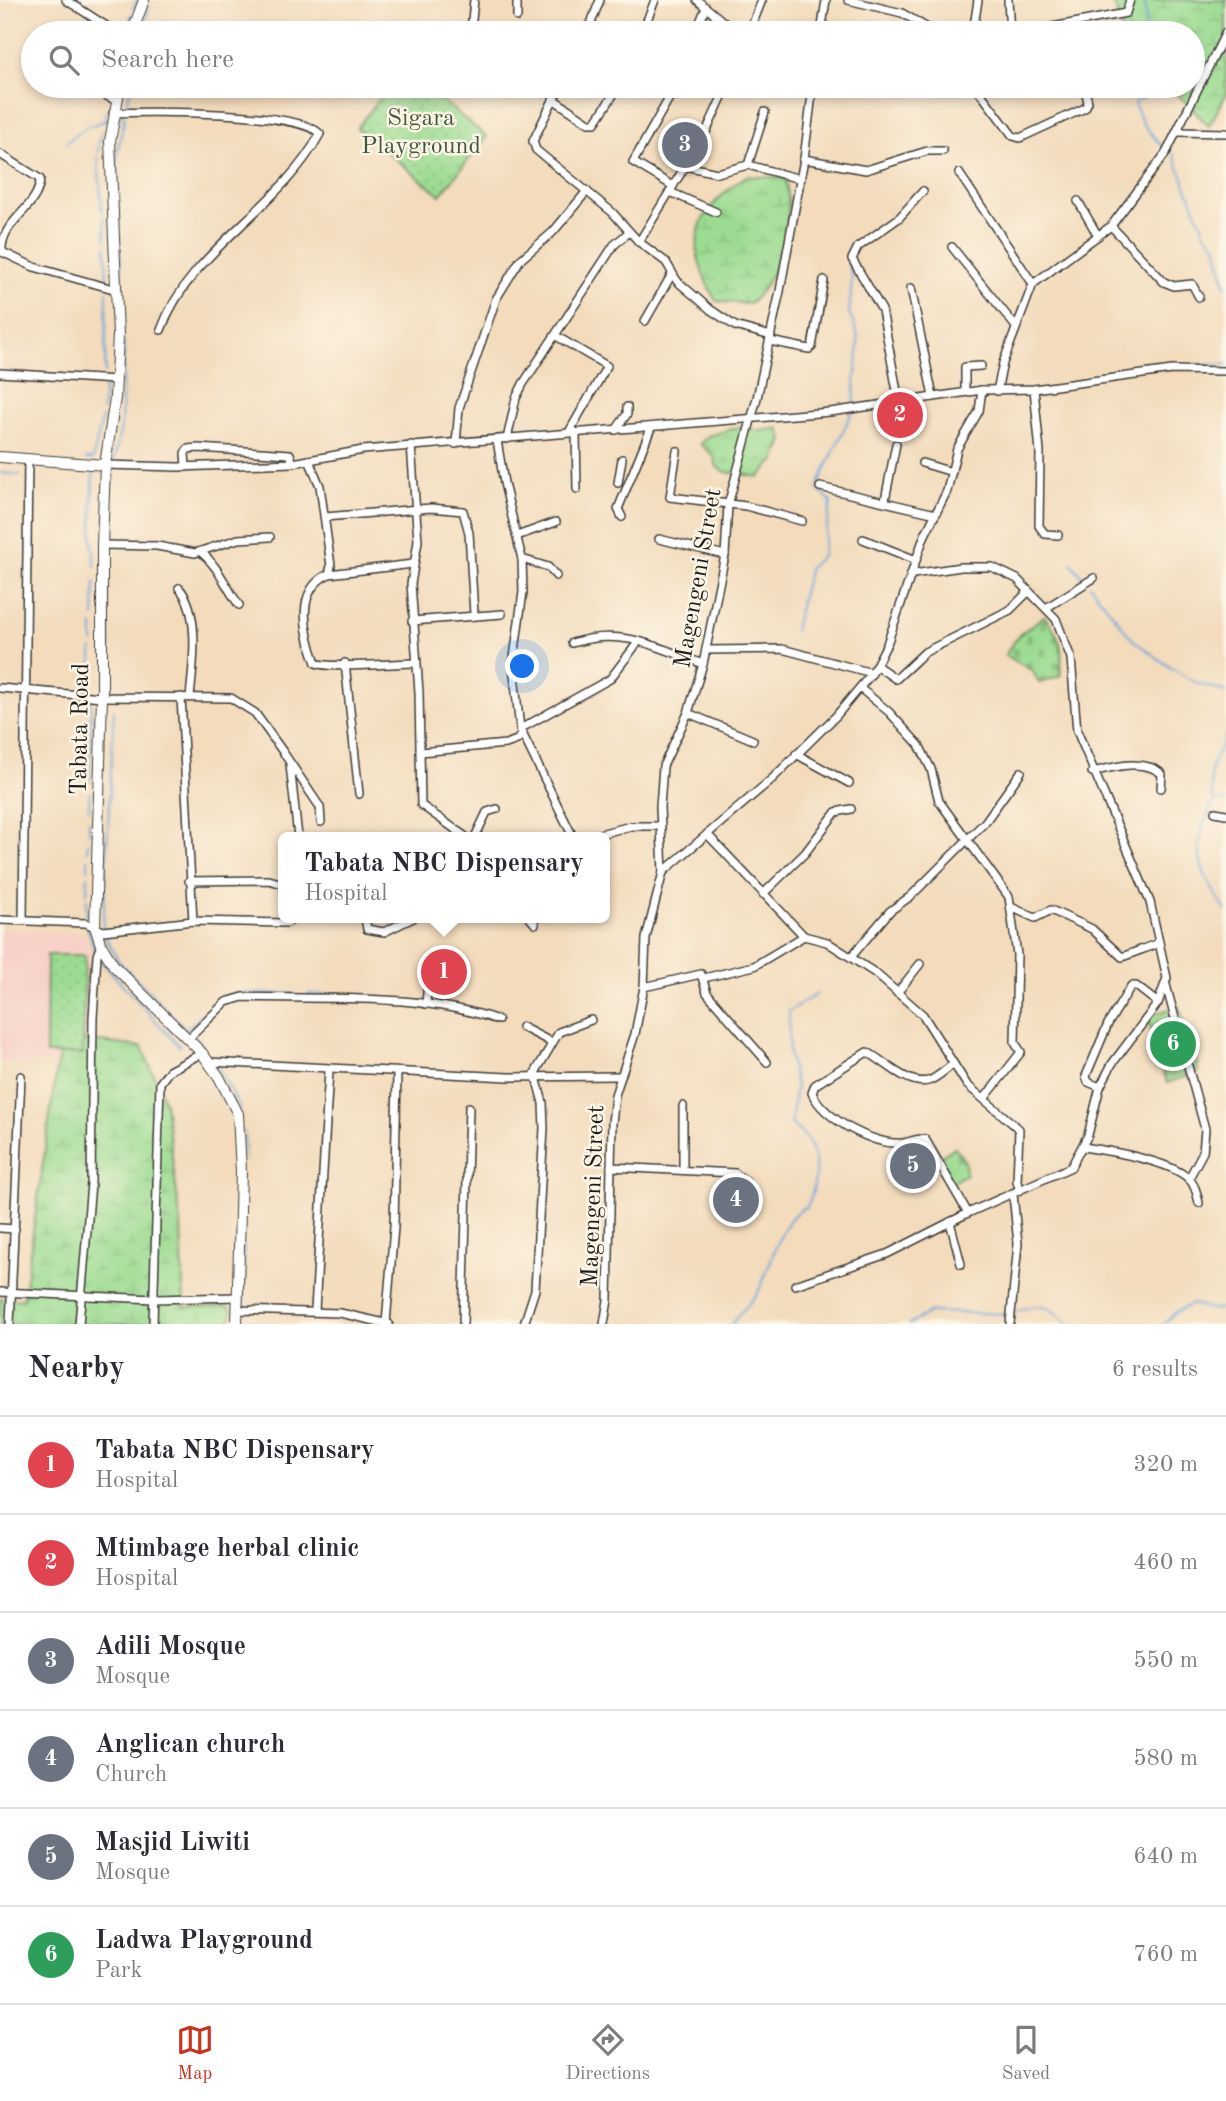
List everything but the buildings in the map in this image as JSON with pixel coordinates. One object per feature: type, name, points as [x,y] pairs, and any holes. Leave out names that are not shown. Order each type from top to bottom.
[{"type":"main road","points":[[136,21],[144,0]]},
{"type":"main road","name":"Tabata Road","points":[[118,98],[113,113],[110,164],[117,290],[116,380],[105,465],[95,927],[101,945],[114,966],[205,1058],[230,1096],[239,1123],[237,1324]]},
{"type":"main road","points":[[0,457],[105,465]]},
{"type":"street","points":[[66,0],[98,21]]},
{"type":"street","points":[[472,21],[474,0]]},
{"type":"street","points":[[517,0],[517,17]]},
{"type":"street","points":[[592,21],[600,0]]},
{"type":"street","points":[[647,21],[655,0]]},
{"type":"street","points":[[697,0],[722,21]]},
{"type":"street","points":[[754,21],[762,0]]},
{"type":"street","points":[[823,21],[826,0]]},
{"type":"street","points":[[848,0],[902,13],[916,21]]},
{"type":"street","points":[[975,21],[978,0]]},
{"type":"street","points":[[1008,0],[1009,21]]},
{"type":"street","points":[[1093,21],[1126,12],[1130,0]]},
{"type":"street","points":[[700,21],[705,8]]},
{"type":"street","points":[[1205,75],[1224,43],[1226,32]]},
{"type":"street","points":[[111,98],[117,101]]},
{"type":"street","points":[[611,98],[595,123],[589,123],[554,99],[533,146],[612,212],[628,233],[666,262],[672,274],[727,322],[770,339],[808,349],[813,347],[824,280]]},
{"type":"street","points":[[669,98],[633,162],[701,208],[716,212]]},
{"type":"street","points":[[639,242],[706,132],[722,98]]},
{"type":"street","name":"Magengeni Street","points":[[604,1324],[608,1300],[612,1123],[620,1076],[635,1034],[644,988],[646,938],[663,872],[660,826],[663,766],[688,713],[704,664],[725,555],[728,505],[770,339],[804,159],[812,98]]},
{"type":"street","points":[[984,98],[1013,136],[1020,138],[1085,108],[1086,98]]},
{"type":"street","points":[[997,391],[1016,327],[1033,284],[1111,226],[1166,153],[1193,98]]},
{"type":"street","points":[[113,113],[162,110],[243,116],[311,125],[320,134],[260,210],[191,277],[171,302],[161,330]]},
{"type":"street","points":[[748,165],[765,112]]},
{"type":"street","points":[[1178,132],[1226,133]]},
{"type":"street","points":[[804,159],[866,170],[927,151],[943,151]]},
{"type":"street","points":[[0,154],[40,179],[36,193],[6,229],[1,251],[34,267],[117,290]]},
{"type":"street","points":[[686,166],[717,173],[748,165],[800,179]]},
{"type":"street","points":[[959,173],[1033,284]]},
{"type":"street","points":[[456,444],[459,408],[496,299],[520,260],[531,247],[553,232],[587,191]]},
{"type":"street","points":[[899,402],[882,310],[852,259],[858,247],[899,218],[923,191]]},
{"type":"street","points":[[1078,201],[1098,236]]},
{"type":"street","points":[[1111,226],[1164,282],[1174,286],[1192,284],[1199,297]]},
{"type":"street","points":[[507,439],[516,398],[614,245],[628,233]]},
{"type":"street","points":[[951,247],[1016,327]]},
{"type":"street","points":[[645,321],[672,274]]},
{"type":"street","points":[[911,288],[933,397]]},
{"type":"street","points":[[556,336],[607,366],[572,432],[578,489]]},
{"type":"street","points":[[965,392],[965,366],[981,366]]},
{"type":"street","points":[[105,465],[186,467],[293,463],[411,445],[456,444],[830,412],[965,392],[1034,389],[1172,370],[1226,371]]},
{"type":"street","points":[[0,373],[116,380]]},
{"type":"street","points":[[1034,389],[1040,452],[1039,526],[1045,534],[1058,535]]},
{"type":"street","points":[[663,872],[772,779],[861,689],[875,669],[914,574],[916,560],[947,491],[963,435],[979,411],[982,390]]},
{"type":"street","points":[[616,430],[627,414],[627,407]]},
{"type":"street","points":[[622,517],[618,509],[651,428]]},
{"type":"street","points":[[498,440],[504,483],[523,559],[523,592],[513,665],[522,731],[571,832]]},
{"type":"street","points":[[885,500],[896,444]]},
{"type":"street","points":[[411,445],[418,541],[413,564],[412,621],[421,752],[421,805],[459,832]]},
{"type":"street","points":[[186,467],[185,453],[188,449],[198,448],[290,454],[293,463]]},
{"type":"street","points":[[677,451],[670,497],[746,506],[802,521]]},
{"type":"street","points":[[618,483],[622,459]]},
{"type":"street","points":[[23,920],[28,460]]},
{"type":"street","points":[[309,460],[320,486],[330,558],[329,575]]},
{"type":"street","points":[[922,463],[952,472]]},
{"type":"street","points":[[609,481],[628,485]]},
{"type":"street","points":[[820,487],[936,514]]},
{"type":"street","points":[[325,517],[458,508],[466,514],[474,614]]},
{"type":"street","points":[[517,536],[556,522]]},
{"type":"street","points":[[102,545],[157,546],[201,552],[238,539],[270,537]]},
{"type":"street","points":[[659,539],[725,555]]},
{"type":"street","points":[[863,539],[916,560]]},
{"type":"street","points":[[201,552],[214,563],[224,585],[239,604]]},
{"type":"street","points":[[523,559],[548,568],[556,576]]},
{"type":"street","points":[[413,564],[329,575],[309,588],[305,602],[316,663],[328,667],[345,663],[416,663]]},
{"type":"street","points":[[914,574],[961,567],[992,567],[1017,579],[1056,619],[1071,658],[1077,731],[1092,772],[1150,902],[1166,984],[1205,1129],[1202,1152],[1189,1178]]},
{"type":"street","points":[[1046,608],[1094,578]]},
{"type":"street","points":[[179,588],[189,601],[194,644],[186,697],[189,881],[193,921]]},
{"type":"street","points":[[706,650],[797,651],[875,669],[896,679],[925,652],[1010,610],[1028,592]]},
{"type":"street","points":[[412,621],[474,614],[502,614]]},
{"type":"street","points":[[572,643],[605,635],[639,640],[704,664]]},
{"type":"street","points":[[421,752],[506,744],[517,740],[522,731],[610,679],[639,640]]},
{"type":"street","points":[[345,663],[359,794]]},
{"type":"street","points":[[0,688],[102,697],[231,698],[255,713],[320,807],[321,822]]},
{"type":"street","points":[[861,689],[889,712],[919,745],[931,769],[939,802],[1009,897],[1017,954],[1015,1043],[1020,1055],[984,1099]]},
{"type":"street","points":[[688,713],[753,740]]},
{"type":"street","points":[[796,754],[849,783]]},
{"type":"street","points":[[289,762],[297,832]]},
{"type":"street","points":[[1092,772],[1126,765],[1153,768],[1162,774],[1161,788]]},
{"type":"street","points":[[851,957],[890,911],[911,896],[985,822],[1021,772]]},
{"type":"street","points":[[478,832],[488,812],[498,809]]},
{"type":"street","points":[[763,894],[805,853],[836,812],[851,810]]},
{"type":"street","points":[[1215,812],[1226,814]]},
{"type":"street","points":[[608,832],[631,826],[660,826]]},
{"type":"street","points":[[707,834],[804,936],[827,942],[851,957],[923,1015],[952,1065],[984,1099],[1019,1129],[1016,1192],[1018,1244],[1010,1324]]},
{"type":"street","points":[[189,881],[269,880],[278,883]]},
{"type":"street","points":[[1011,907],[1035,918],[1051,910],[1091,929],[1122,957],[1139,953],[1159,943]]},
{"type":"street","points":[[0,920],[95,927],[103,931],[193,921],[278,923]]},
{"type":"street","points":[[366,923],[367,929],[384,932],[403,923]]},
{"type":"street","points":[[644,988],[696,974],[704,978],[754,966],[804,936]]},
{"type":"street","points":[[79,1324],[90,1183],[93,1018],[97,955],[101,945]]},
{"type":"street","points":[[426,1004],[430,962]]},
{"type":"street","points":[[897,993],[920,964]]},
{"type":"street","points":[[704,978],[707,993],[767,1062]]},
{"type":"street","points":[[795,1284],[871,1261],[968,1213],[1064,1172],[1075,1161],[1083,1147],[1100,1087],[1112,1064],[1158,1003],[1166,984]]},
{"type":"street","points":[[1100,1087],[1088,1082],[1086,1076],[1108,1024],[1131,986],[1136,986],[1158,1003]]},
{"type":"street","points":[[188,1039],[226,1002],[243,996],[426,1004],[456,1007],[498,1020]]},
{"type":"street","points":[[524,1324],[535,1290],[544,1128],[543,1103],[535,1076],[540,1060],[561,1031],[591,1020]]},
{"type":"street","points":[[522,1027],[551,1042]]},
{"type":"street","points":[[952,1065],[930,1080],[919,1080],[901,1073],[867,1052],[815,1085],[812,1093],[827,1113],[861,1134],[891,1142],[925,1139],[968,1213]]},
{"type":"street","points":[[153,1324],[160,1083],[169,1071],[205,1058],[329,1070],[397,1073],[620,1076]]},
{"type":"street","points":[[316,1310],[329,1070]]},
{"type":"street","points":[[238,1310],[316,1310],[388,1324],[394,1227],[397,1073]]},
{"type":"street","points":[[10,1324],[21,1076]]},
{"type":"street","points":[[463,1324],[469,1107]]},
{"type":"street","points":[[682,1170],[683,1107]]},
{"type":"street","points":[[1083,1147],[1136,1157],[1189,1178],[1199,1203]]},
{"type":"street","points":[[611,1167],[735,1173],[746,1182],[749,1206]]},
{"type":"street","points":[[950,1222],[961,1264]]},
{"type":"street","points":[[0,1228],[15,1229]]},
{"type":"street","points":[[0,1292],[154,1299],[238,1297]]},
{"type":"shaded area","points":[[0,930],[85,934],[89,953],[89,1050],[74,1064],[0,1061]]},
{"type":"green space","points":[[1113,0],[1226,0],[1226,95],[1209,126],[1181,98],[1205,98],[1205,21],[1119,21]]},
{"type":"green space","name":"Sigara Playground","points":[[380,98],[439,98],[487,137],[440,195],[357,128]]},
{"type":"green space","points":[[746,176],[785,178],[788,210],[782,246],[769,279],[749,304],[716,301],[699,262],[699,231],[714,203]]},
{"type":"green space","points":[[739,427],[760,431],[779,428],[783,440],[776,459],[759,477],[726,472],[717,467],[714,456],[700,444],[708,436]]},
{"type":"green space","points":[[1044,616],[1058,637],[1061,667],[1060,676],[1039,683],[1033,671],[1005,655],[1019,635]]},
{"type":"green space","points":[[47,955],[85,955],[83,1054],[46,1054]]},
{"type":"green space","points":[[1179,1006],[1199,1072],[1167,1083],[1147,1016]]},
{"type":"green space","points":[[74,1039],[142,1047],[165,1103],[181,1225],[184,1307],[228,1306],[232,1310],[230,1324],[0,1324],[0,1298],[23,1300],[59,1054]]},
{"type":"green space","points":[[955,1147],[965,1162],[966,1174],[951,1183],[940,1157]]},
{"type":"waterway","points":[[133,9],[137,0]]},
{"type":"waterway","points":[[1145,0],[1146,21]]},
{"type":"waterway","points":[[145,21],[149,7]]},
{"type":"waterway","points":[[129,21],[132,14]]},
{"type":"waterway","points":[[126,108],[128,98]]},
{"type":"waterway","points":[[1143,98],[1134,103],[1143,124],[1165,150]]},
{"type":"waterway","points":[[105,119],[107,109]]},
{"type":"waterway","points":[[119,117],[125,116],[117,154],[120,242]]},
{"type":"waterway","points":[[66,143],[86,127],[111,119]]},
{"type":"waterway","points":[[98,152],[102,130]]},
{"type":"waterway","points":[[1173,153],[1205,233],[1216,245],[1226,287]]},
{"type":"waterway","points":[[98,157],[102,211]]},
{"type":"waterway","points":[[104,216],[106,240]]},
{"type":"waterway","points":[[106,246],[107,286]]},
{"type":"waterway","points":[[120,248],[124,327]]},
{"type":"waterway","points":[[847,255],[852,278],[849,314],[855,325],[858,347],[855,405]]},
{"type":"waterway","points":[[105,374],[107,291]]},
{"type":"waterway","points":[[114,460],[121,427],[124,342]]},
{"type":"waterway","points":[[1176,367],[1226,364]]},
{"type":"waterway","points":[[102,411],[105,383]]},
{"type":"waterway","points":[[819,483],[852,412]]},
{"type":"waterway","points":[[86,459],[93,459],[102,418]]},
{"type":"waterway","points":[[92,537],[93,471]]},
{"type":"waterway","points":[[0,473],[20,475]]},
{"type":"waterway","points":[[109,497],[113,473]]},
{"type":"waterway","points":[[794,631],[809,568],[822,556],[831,502],[817,488]]},
{"type":"waterway","points":[[92,538],[95,566]]},
{"type":"waterway","points":[[1071,563],[1086,581]]},
{"type":"waterway","points":[[94,617],[95,582]]},
{"type":"waterway","points":[[107,582],[110,648]]},
{"type":"waterway","points":[[1090,585],[1133,640],[1197,683],[1226,692]]},
{"type":"waterway","points":[[93,625],[93,643]]},
{"type":"waterway","points":[[92,649],[92,663]]},
{"type":"waterway","points":[[110,663],[112,688]]},
{"type":"waterway","points":[[90,687],[92,672]]},
{"type":"waterway","points":[[90,782],[91,701]]},
{"type":"waterway","points":[[103,927],[114,710]]},
{"type":"waterway","points":[[1214,801],[1211,771],[1226,734]]},
{"type":"waterway","points":[[89,810],[90,792]]},
{"type":"waterway","points":[[1226,801],[1214,801],[1206,818],[1199,846],[1203,870],[1226,911]]},
{"type":"waterway","points":[[89,820],[89,833]]},
{"type":"waterway","points":[[87,851],[88,842]]},
{"type":"waterway","points":[[88,858],[88,869]]},
{"type":"waterway","points":[[87,894],[88,876]]},
{"type":"waterway","points":[[86,919],[87,899]]},
{"type":"waterway","points":[[87,927],[95,951]]},
{"type":"waterway","points":[[105,936],[119,962],[189,1032]]},
{"type":"waterway","points":[[100,960],[180,1047]]},
{"type":"waterway","points":[[186,1029],[222,999],[239,993],[295,994]]},
{"type":"waterway","points":[[308,994],[372,996]]},
{"type":"waterway","points":[[732,1324],[759,1290],[783,1231],[798,1211],[807,1207],[813,1192],[813,1152],[806,1138],[791,1123],[796,1086],[789,1054],[789,1011],[817,994]]},
{"type":"waterway","points":[[196,1038],[202,1046]]},
{"type":"waterway","points":[[218,1067],[240,1108]]},
{"type":"waterway","points":[[244,1131],[245,1160]]},
{"type":"waterway","points":[[244,1246],[244,1307]]},
{"type":"waterway","points":[[1164,1324],[1176,1312],[1192,1304],[1214,1310],[1226,1307]]},
{"type":"waterway","points":[[1015,1312],[1031,1307],[1044,1307],[1068,1324]]},
{"type":"waterway","points":[[909,1324],[931,1312],[1009,1314]]},
{"type":"place","name":"Adili Mosque","points":[[685,145]]},
{"type":"place","name":"Mtimbage herbal clinic","points":[[900,415]]},
{"type":"place","name":"Tabata NBC Dispensary","points":[[444,972]]},
{"type":"place","name":"Ladwa Playground","points":[[1173,1044]]},
{"type":"place","name":"Masjid Liwiti","points":[[913,1166]]},
{"type":"place","name":"Anglican church","points":[[736,1200]]}]
